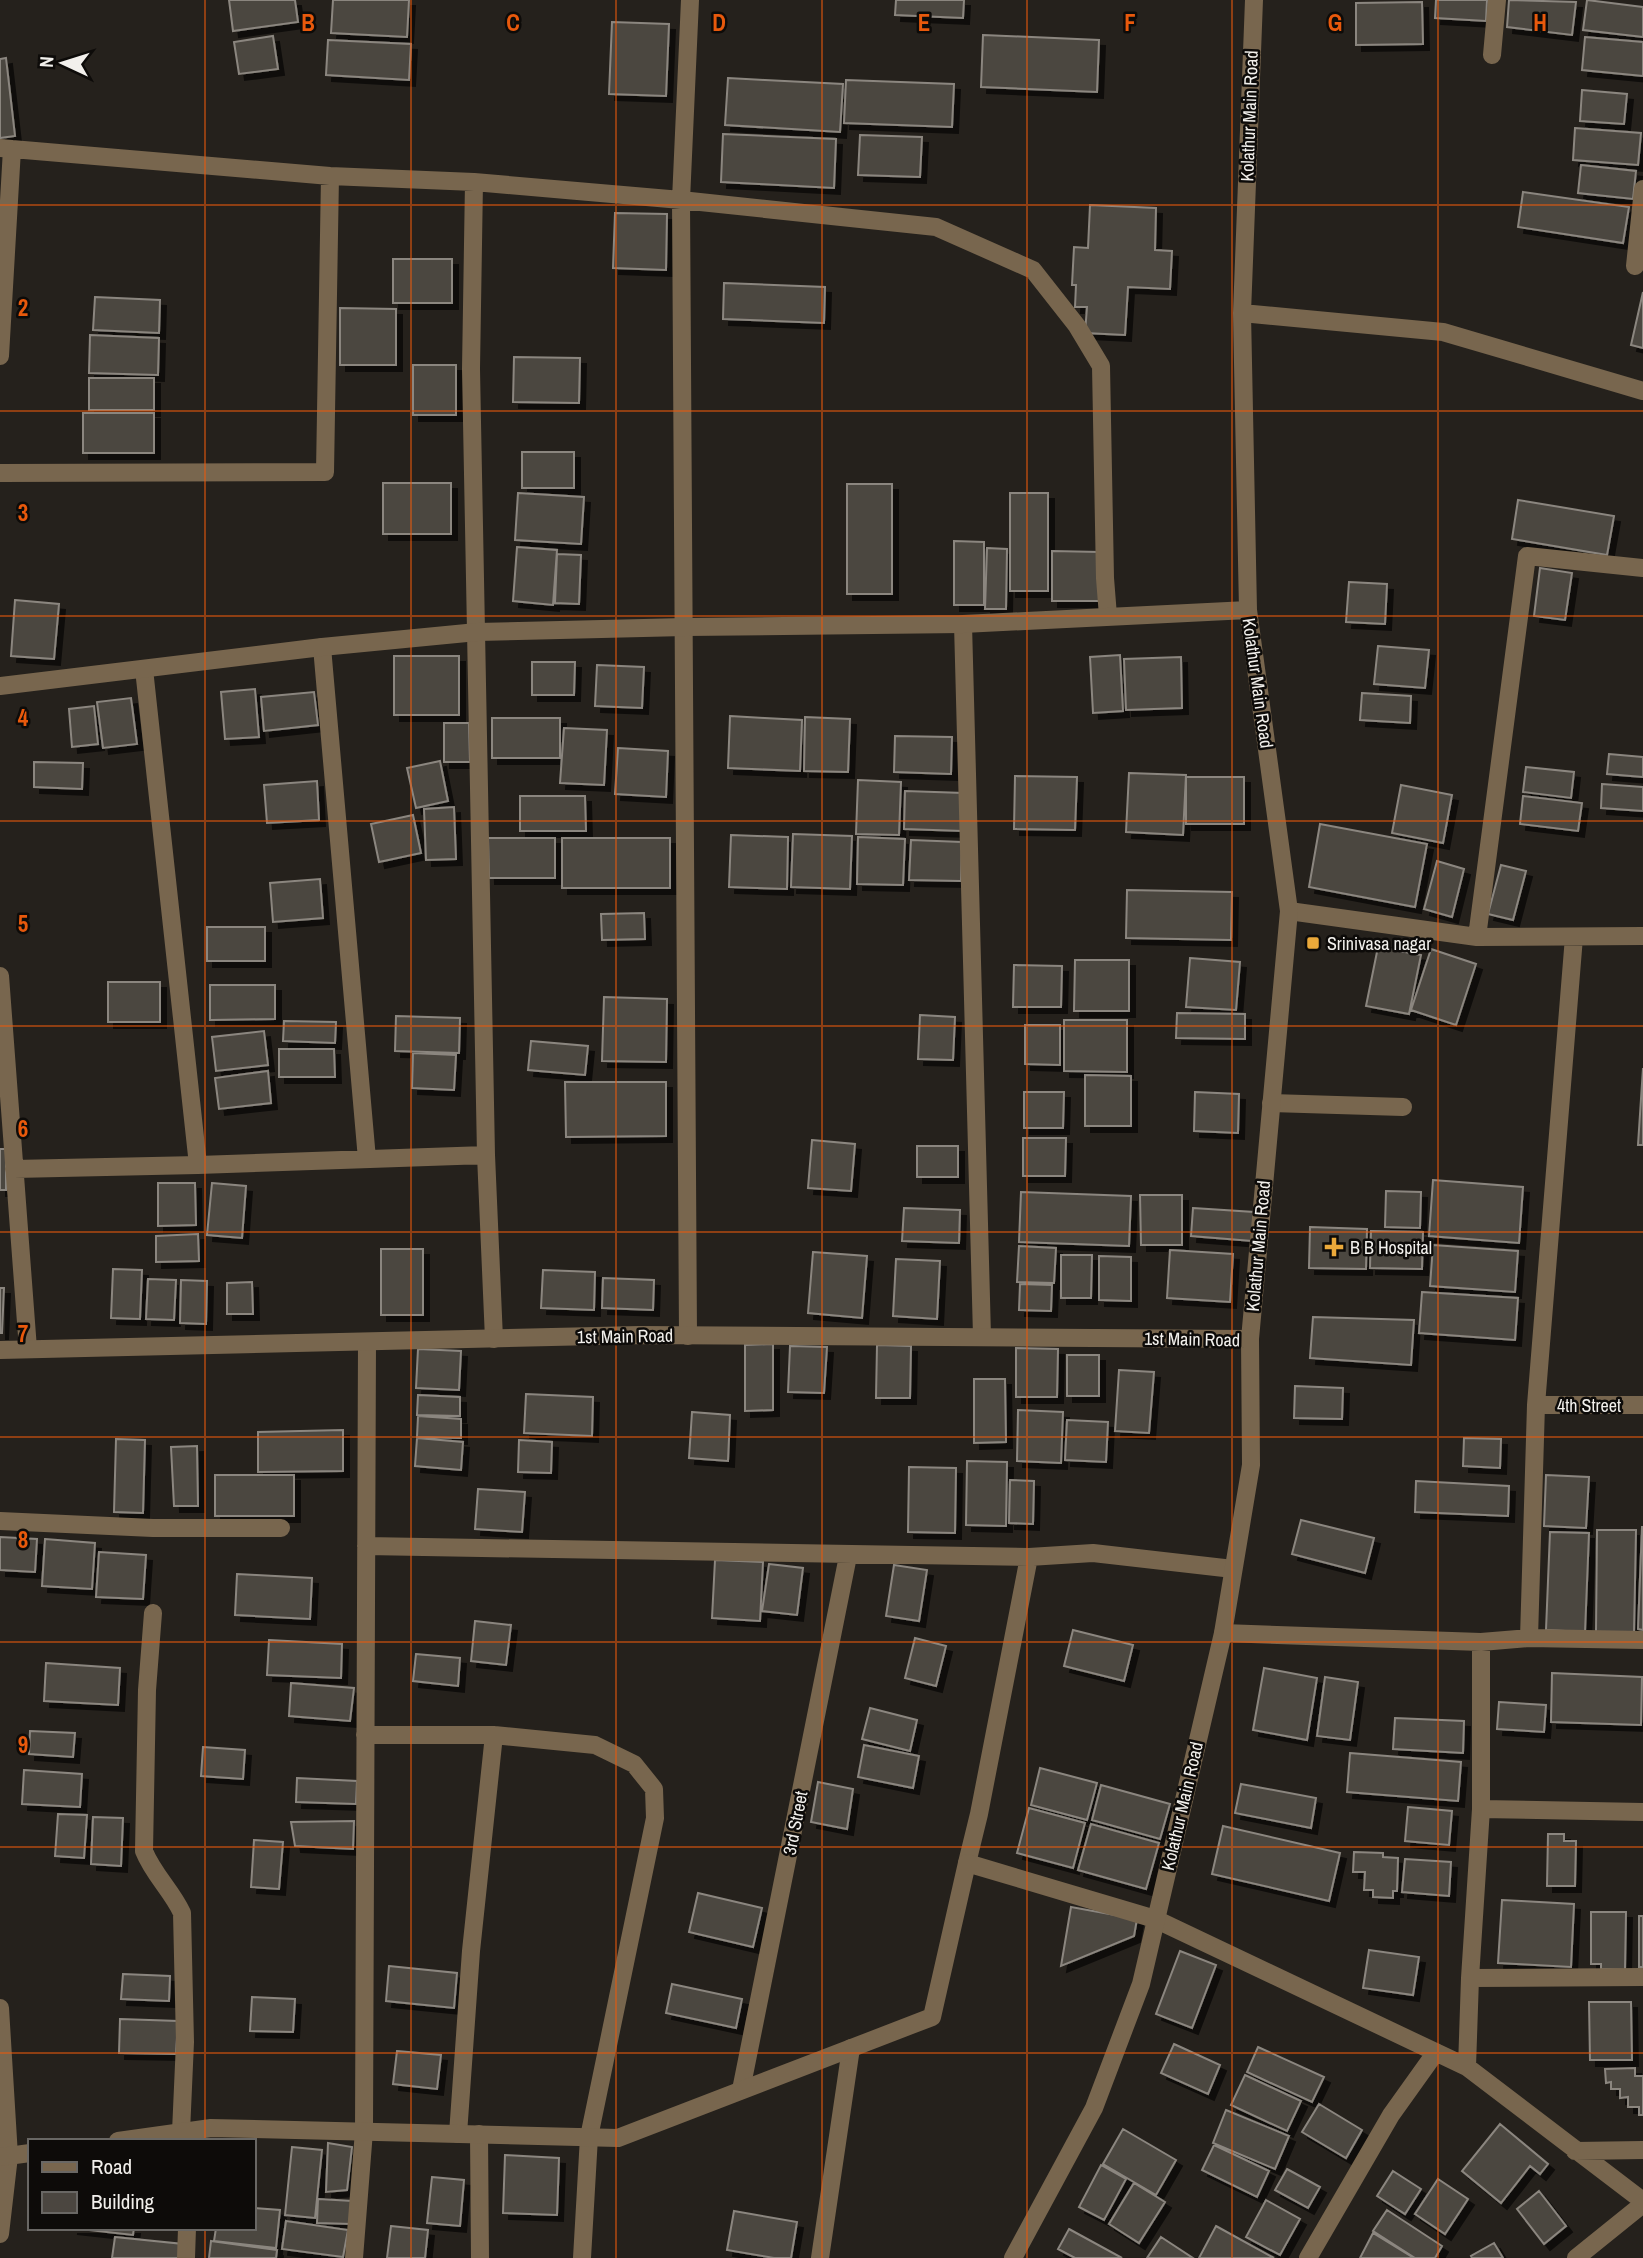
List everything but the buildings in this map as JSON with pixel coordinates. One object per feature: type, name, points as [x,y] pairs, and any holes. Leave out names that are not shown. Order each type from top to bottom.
[{"type":"street","points":[[688,1336],[681,200],[690,0]]},
{"type":"street","name":"Kolathur Main Road","points":[[1013,2258],[1094,2108],[1141,1984],[1223,1633],[1251,1465],[1250,1339],[1289,911],[1248,610],[1242,313],[1254,0]]},
{"type":"street","points":[[1492,55],[1497,0]]},
{"type":"street","points":[[0,356],[6,148],[330,176],[474,182],[681,200],[936,227],[1033,270],[1077,326],[1101,366],[1108,616]]},
{"type":"street","points":[[0,473],[325,472],[330,176]]},
{"type":"street","points":[[474,182],[471,369],[486,1155],[494,1339]]},
{"type":"street","points":[[1635,266],[1643,189]]},
{"type":"street","points":[[1242,313],[1443,332],[1643,391]]},
{"type":"street","points":[[1477,937],[1527,556],[1643,568]]},
{"type":"street","points":[[0,686],[322,647],[477,632],[963,624],[1248,610]]},
{"type":"street","points":[[963,624],[982,1336]]},
{"type":"street","points":[[322,647],[367,1159]]},
{"type":"street","points":[[144,669],[198,1165]]},
{"type":"street","points":[[1289,911],[1477,937],[1643,936]]},
{"type":"street","points":[[1529,1638],[1536,1405],[1574,936]]},
{"type":"street","points":[[0,976],[28,1349]]},
{"type":"street","points":[[1271,1103],[1403,1107]]},
{"type":"street","points":[[14,1169],[486,1155]]},
{"type":"street","name":"1st Main Road","points":[[0,1350],[688,1336],[1250,1339]]},
{"type":"street","points":[[354,2258],[364,2131],[367,1342]]},
{"type":"street","name":"4th Street","points":[[1536,1405],[1643,1405]]},
{"type":"street","points":[[0,1521],[153,1528],[281,1528]]},
{"type":"street","points":[[366,1546],[848,1556],[1029,1557],[1093,1553],[1233,1569]]},
{"type":"street","name":"3rd Street","points":[[741,2090],[848,1556]]},
{"type":"street","points":[[144,2139],[182,2136],[211,2128],[618,2138],[932,2017],[979,1814],[1029,1557]]},
{"type":"street","points":[[153,1613],[147,1690],[144,1851],[150,1867],[176,1899],[182,1913],[185,2042],[182,2136]]},
{"type":"street","points":[[1223,1633],[1481,1642],[1529,1638],[1643,1640]]},
{"type":"street","points":[[1467,2067],[1481,1809],[1481,1642]]},
{"type":"street","points":[[365,1735],[494,1735],[595,1745],[634,1763],[654,1789],[655,1818],[589,2137],[582,2258]]},
{"type":"street","points":[[458,2134],[471,1951],[494,1735]]},
{"type":"street","points":[[1481,1809],[1643,1812]]},
{"type":"street","points":[[967,1863],[1155,1919],[1467,2067],[1643,2203],[1576,2258]]},
{"type":"street","points":[[1470,1979],[1643,1977]]},
{"type":"street","points":[[0,2008],[5,2157],[0,2234]]},
{"type":"street","points":[[820,2258],[851,2048]]},
{"type":"street","points":[[1308,2258],[1391,2115],[1436,2052]]},
{"type":"street","points":[[479,2134],[480,2258]]},
{"type":"street","points":[[1575,2151],[1643,2150]]},
{"type":"street","points":[[5,2157],[28,2153]]},
{"type":"street","points":[[186,2258],[187,2230]]},
{"type":"place","name":"Srinivasa nagar","points":[[1313,943]]},
{"type":"place","name":"B B Hospital","points":[[1334,1247]]}]
